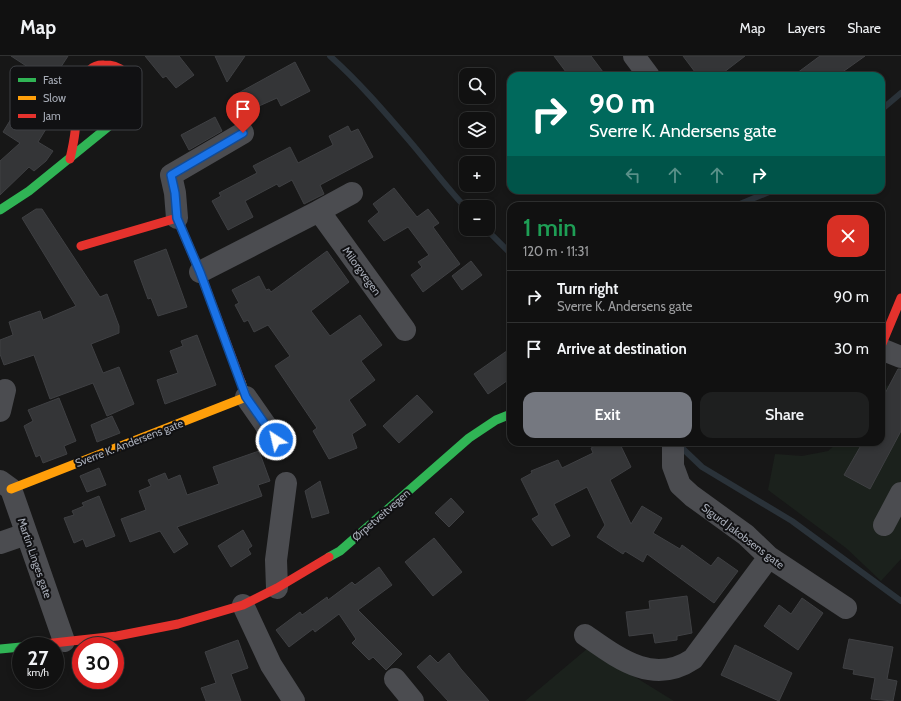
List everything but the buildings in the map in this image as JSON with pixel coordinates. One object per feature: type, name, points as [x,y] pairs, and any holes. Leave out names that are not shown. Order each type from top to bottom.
[{"type":"street","points":[[634,56],[646,72]]},
{"type":"street","points":[[96,66],[113,61]]},
{"type":"street","points":[[70,159],[75,130]]},
{"type":"street","points":[[0,210],[30,191],[105,130]]},
{"type":"street","points":[[243,133],[171,175],[175,193],[177,218],[200,272],[246,397],[276,440]]},
{"type":"street","points":[[200,272],[352,193]]},
{"type":"street","name":"Milorgvegen","points":[[319,211],[405,330]]},
{"type":"street","points":[[81,246],[177,218]]},
{"type":"street","points":[[885,336],[901,298]]},
{"type":"street","points":[[885,351],[901,357]]},
{"type":"street","points":[[0,411],[5,390]]},
{"type":"street","name":"Sverre K. Andersens gate","points":[[6,485],[246,397]]},
{"type":"street","name":"Ørpetveitvegen","points":[[64,641],[117,636],[178,624],[242,605],[278,588],[340,552],[469,438],[496,420],[507,416]]},
{"type":"street","name":"Sigurd Jakobsens gate","points":[[674,446],[673,466],[680,485],[692,496],[746,535],[769,557],[846,608]]},
{"type":"street","points":[[278,588],[276,560],[286,483]]},
{"type":"street","name":"Martin Linges gate","points":[[6,485],[26,534],[63,637]]},
{"type":"street","points":[[884,525],[901,493]]},
{"type":"street","points":[[0,543],[26,534]]},
{"type":"street","points":[[585,635],[624,662],[656,671],[672,669],[684,665],[693,659],[769,557]]},
{"type":"street","points":[[242,605],[271,665],[294,701]]},
{"type":"street","points":[[0,650],[12,648]]},
{"type":"street","points":[[395,679],[412,701]]},
{"type":"shaded area","points":[[887,385],[901,393],[901,559],[881,581],[846,548],[768,490],[775,454],[802,456],[828,451],[834,446],[885,446],[885,388]]},
{"type":"shaded area","points":[[588,648],[674,701],[525,701]]},
{"type":"waterway","points":[[330,56],[379,106],[459,200]]},
{"type":"waterway","points":[[885,107],[901,93]]},
{"type":"waterway","points":[[745,202],[764,194]]},
{"type":"waterway","points":[[493,236],[507,250]]},
{"type":"waterway","points":[[680,446],[702,467],[792,521],[901,601]]},
{"type":"traffic: fast","points":[[0,210],[29,191],[104,130]]},
{"type":"traffic: fast","points":[[329,557],[340,551],[469,438],[496,420],[507,416]]},
{"type":"traffic: fast","points":[[0,649],[12,648]]},
{"type":"traffic: slow","points":[[11,489],[246,397],[241,382]]},
{"type":"traffic: jam","points":[[100,66],[115,66]]},
{"type":"traffic: jam","points":[[70,159],[75,130]]},
{"type":"traffic: jam","points":[[81,246],[177,218],[200,272],[241,382]]},
{"type":"traffic: jam","points":[[885,336],[901,298]]},
{"type":"traffic: jam","points":[[64,642],[117,636],[178,624],[243,605],[277,588],[329,557]]},
{"type":"route","points":[[243,133],[171,175],[175,193],[177,218],[200,272],[246,397],[276,440]]}]
